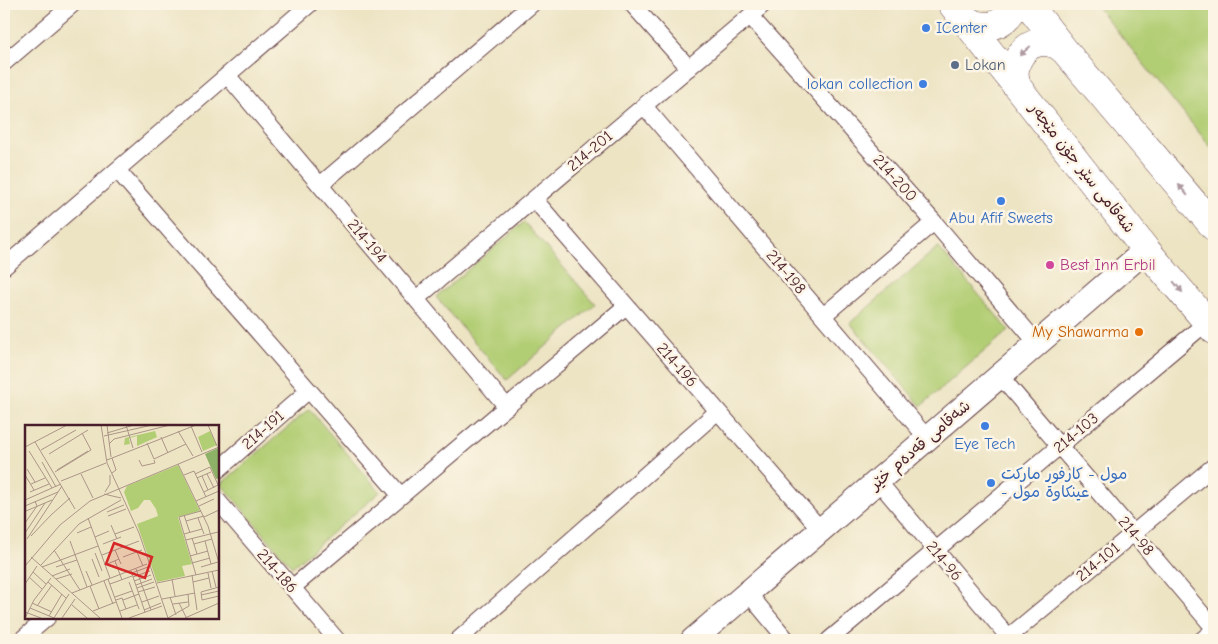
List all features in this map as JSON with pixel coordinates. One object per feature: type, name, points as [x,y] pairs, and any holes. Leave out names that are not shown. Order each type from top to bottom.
[{"type":"highway","points":[[957,10],[969,22],[977,26],[986,27],[996,25],[1004,20],[1010,14],[1015,4]]},
{"type":"highway","points":[[1028,4],[1064,50],[1214,227]]},
{"type":"highway","name":"شەقامی سێر جۆن مێجەر","points":[[957,10],[1146,250],[1211,326]]},
{"type":"highway","points":[[1019,89],[1014,81],[1014,72],[1020,55],[1027,48],[1035,44],[1045,43],[1054,44],[1064,50]]},
{"type":"street","points":[[4,63],[73,4]]},
{"type":"street","points":[[6,260],[117,170],[310,4]]},
{"type":"street","points":[[320,185],[532,4]]},
{"type":"street","points":[[632,4],[689,68]]},
{"type":"street","name":"214-201","points":[[416,299],[764,4]]},
{"type":"street","name":"214-200","points":[[750,16],[934,222],[1037,343]]},
{"type":"street","name":"214-194","points":[[227,75],[507,407]]},
{"type":"street","name":"214-198","points":[[644,106],[927,438]]},
{"type":"street","points":[[117,170],[401,496]]},
{"type":"street","name":"214-196","points":[[534,199],[821,530]]},
{"type":"street","points":[[823,316],[934,222]]},
{"type":"street","name":"شەقامی قەدەم خێر","points":[[693,640],[1146,250]]},
{"type":"street","points":[[292,588],[626,306]]},
{"type":"street","name":"214-103","points":[[829,640],[1060,446],[1211,326]]},
{"type":"street","name":"214-98","points":[[1000,376],[1214,629]]},
{"type":"street","name":"214-191","points":[[219,469],[309,390]]},
{"type":"street","points":[[458,640],[718,411]]},
{"type":"street","name":"214-101","points":[[1008,639],[1214,466]]},
{"type":"street","name":"214-96","points":[[878,482],[1008,639]]},
{"type":"street","name":"214-186","points":[[219,502],[337,640]]},
{"type":"street","points":[[748,593],[786,640]]},
{"type":"street","points":[[21,640],[46,619]]},
{"type":"street","points":[[1202,640],[1214,629]]},
{"type":"green space","points":[[1095,4],[1214,4],[1214,151]]},
{"type":"green space","points":[[524,222],[595,304],[507,380],[436,297]]},
{"type":"green space","points":[[938,247],[1009,330],[921,406],[850,323]]},
{"type":"green space","points":[[309,409],[380,492],[292,567],[221,484]]},
{"type":"place","name":"ICenter","points":[[926,28]]},
{"type":"place","name":"Lokan","points":[[955,65]]},
{"type":"place","name":"lokan collection","points":[[923,84]]},
{"type":"place","name":"Abu Afif Sweets","points":[[1001,201]]},
{"type":"place","name":"Best Inn Erbil","points":[[1050,265]]},
{"type":"place","name":"My Shawarma","points":[[1139,332]]},
{"type":"place","name":"Eye Tech","points":[[985,426]]},
{"type":"place","name":"مول - كارفور ماركت - عينكاوة مول","points":[[991,483]]}]
